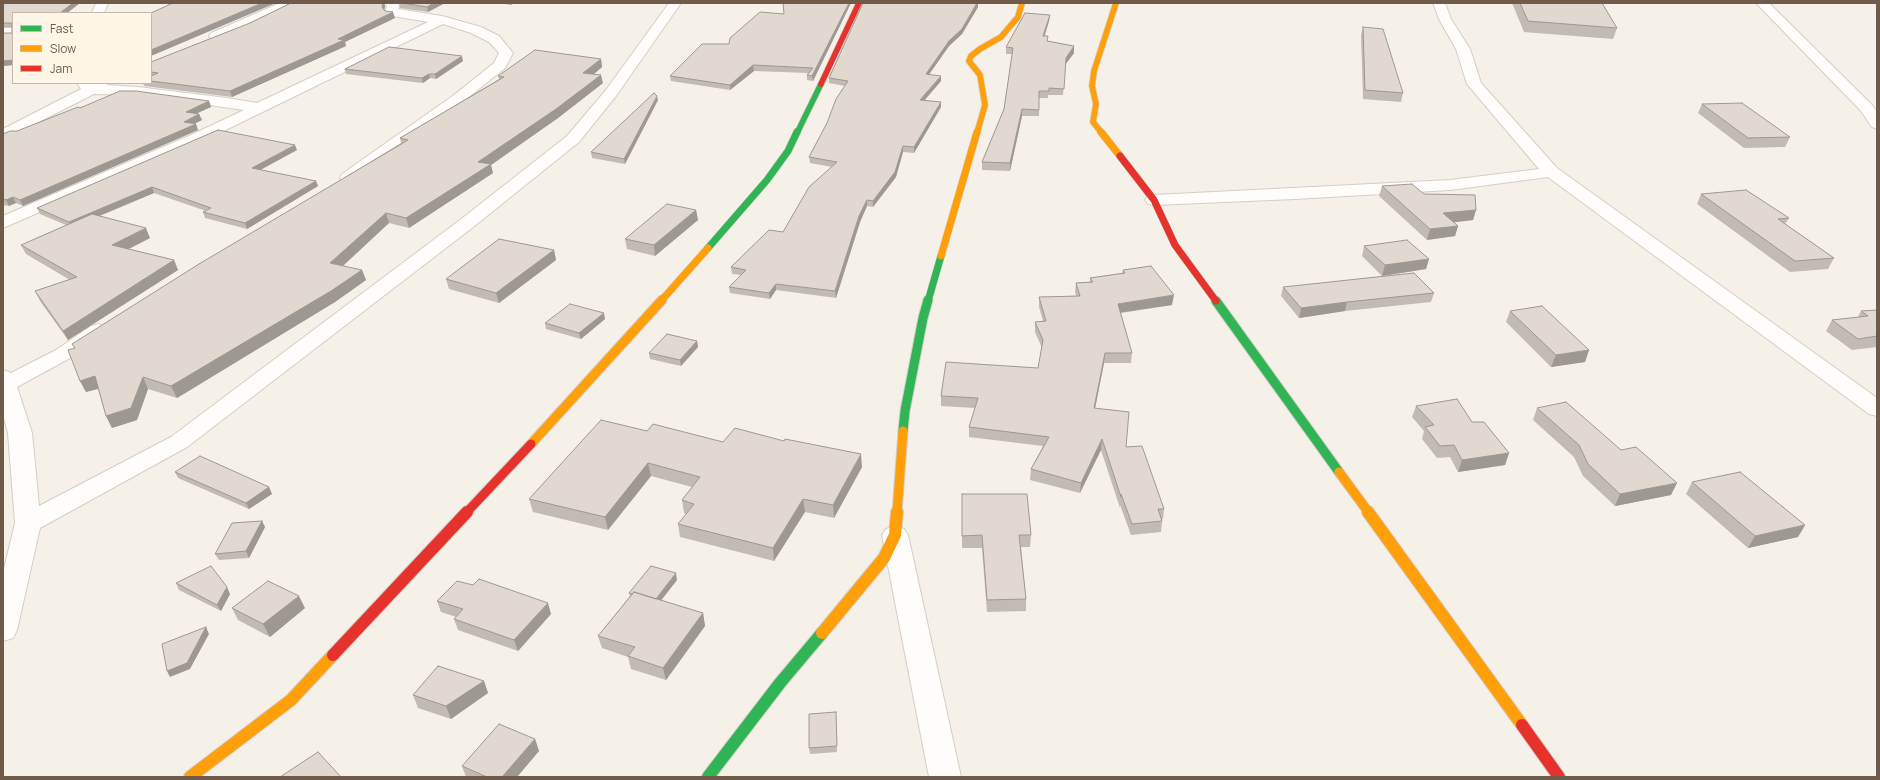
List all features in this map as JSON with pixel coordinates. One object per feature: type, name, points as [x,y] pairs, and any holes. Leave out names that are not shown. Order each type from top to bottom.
[{"type":"street","points":[[202,42],[246,24],[290,3]]},
{"type":"street","points":[[333,187],[459,98],[500,65],[506,53],[494,39],[476,30],[442,20],[391,12],[394,3],[390,3]]},
{"type":"street","points":[[28,523],[179,442],[466,224],[573,139],[611,93],[675,3]]},
{"type":"street","points":[[190,777],[291,700],[603,367],[767,180],[788,150],[804,120],[859,3],[854,3]]},
{"type":"street","points":[[945,777],[895,535],[905,411],[922,326],[962,178],[985,105],[980,75],[969,61],[970,56],[1001,38],[1018,17],[1022,3]]},
{"type":"street","points":[[1116,3],[1094,71],[1092,86],[1096,104],[1093,122],[1154,200],[1175,245],[1559,777]]},
{"type":"street","points":[[1439,3],[1445,19],[1463,49],[1474,84],[1551,172],[1877,409]]},
{"type":"street","points":[[1762,3],[1867,108],[1877,124]]},
{"type":"street","points":[[3,223],[149,160],[442,20]]},
{"type":"street","points":[[3,135],[86,86],[98,84]]},
{"type":"street","points":[[86,86],[226,102],[259,108]]},
{"type":"street","points":[[1154,200],[1450,185],[1551,172]]},
{"type":"street","points":[[3,630],[28,523],[20,433],[4,380],[63,354],[114,320]]},
{"type":"street","points":[[708,777],[780,683],[884,558],[895,535]]},
{"type":"building","points":[[3,3],[73,3],[61,12],[12,12],[12,23],[3,23]]},
{"type":"building","points":[[173,3],[262,3],[152,50],[152,13]]},
{"type":"building","points":[[291,3],[383,3],[382,7],[385,11],[393,12],[338,39],[344,40],[230,91],[152,81],[152,76],[158,73],[152,72],[152,62],[250,23]]},
{"type":"building","points":[[402,3],[434,3],[427,7]]},
{"type":"building","points":[[783,3],[849,3],[812,76],[807,75],[813,68],[753,65],[730,85],[670,76],[702,44],[729,44],[730,38],[760,12],[784,14]]},
{"type":"building","points":[[863,3],[977,3],[962,29],[949,41],[926,74],[941,76],[920,100],[941,102],[914,147],[903,146],[895,172],[873,201],[867,200],[859,216],[835,291],[776,284],[769,293],[729,287],[746,270],[731,267],[769,230],[783,232],[809,187],[837,162],[809,157],[827,123],[836,99],[848,81],[829,78]]},
{"type":"building","points":[[1520,3],[1602,3],[1617,28],[1528,21]]},
{"type":"building","points":[[1025,13],[1050,15],[1043,36],[1048,36],[1047,41],[1074,46],[1066,58],[1064,89],[1049,88],[1049,91],[1039,91],[1039,110],[1022,109],[1010,163],[982,162],[1004,109],[1013,48],[1006,47]]},
{"type":"building","points":[[1363,27],[1383,29],[1403,93],[1365,90]]},
{"type":"building","points":[[3,33],[12,33],[12,60],[3,61]]},
{"type":"building","points":[[389,47],[462,56],[435,74],[429,74],[422,78],[345,69]]},
{"type":"building","points":[[535,50],[601,59],[583,73],[601,75],[556,109],[478,162],[491,164],[406,218],[386,213],[330,263],[362,270],[331,291],[171,386],[143,377],[131,408],[106,416],[95,376],[80,381],[68,350],[75,348],[72,344],[199,264],[408,140],[400,138],[504,77],[498,76]]},
{"type":"building","points":[[120,91],[136,91],[209,101],[186,112],[199,114],[184,122],[196,124],[20,200],[13,197],[6,200],[3,199],[3,134],[10,131],[17,131],[78,107],[80,108]]},
{"type":"building","points":[[654,93],[657,96],[624,159],[591,152]]},
{"type":"building","points":[[1742,103],[1790,137],[1748,138],[1702,104]]},
{"type":"building","points":[[218,130],[295,145],[252,168],[316,181],[245,223],[203,212],[211,208],[152,187],[69,222],[37,208]]},
{"type":"building","points":[[1412,184],[1424,194],[1475,195],[1476,210],[1443,213],[1458,226],[1430,229],[1382,186]]},
{"type":"building","points":[[1746,190],[1789,218],[1778,219],[1834,258],[1795,261],[1701,194]]},
{"type":"building","points":[[667,204],[696,210],[654,245],[625,239]]},
{"type":"building","points":[[92,214],[146,228],[112,245],[174,260],[63,331],[35,291],[77,277],[21,245]]},
{"type":"building","points":[[499,239],[554,250],[496,293],[446,279]]},
{"type":"building","points":[[1407,240],[1429,259],[1385,265],[1364,246]]},
{"type":"building","points":[[1151,266],[1174,295],[1118,304],[1132,353],[1105,353],[1094,408],[1129,412],[1126,447],[1142,446],[1164,509],[1158,509],[1162,521],[1132,524],[1121,494],[1121,497],[1102,439],[1081,483],[1031,469],[1049,437],[969,427],[978,398],[941,396],[946,362],[1038,368],[1043,340],[1035,322],[1046,321],[1039,297],[1080,296],[1076,283],[1093,282],[1090,278],[1125,273],[1123,270]]},
{"type":"building","points":[[1414,273],[1434,293],[1301,308],[1283,287]]},
{"type":"building","points":[[570,304],[604,313],[579,333],[545,323]]},
{"type":"building","points":[[1542,306],[1589,350],[1556,355],[1510,311]]},
{"type":"building","points":[[1877,310],[1877,336],[1858,339],[1832,320],[1868,316],[1861,311]]},
{"type":"building","points":[[667,334],[697,341],[680,360],[649,353]]},
{"type":"building","points":[[1457,399],[1472,422],[1484,422],[1509,453],[1462,460],[1454,445],[1440,446],[1425,427],[1434,425],[1416,406]]},
{"type":"building","points":[[1566,402],[1621,450],[1636,447],[1677,483],[1620,494],[1588,464],[1579,445],[1537,408]]},
{"type":"building","points":[[601,420],[647,431],[653,424],[723,442],[735,428],[784,441],[785,439],[861,454],[833,505],[803,499],[773,548],[678,524],[694,504],[682,500],[700,477],[648,463],[605,517],[529,499]]},
{"type":"building","points":[[200,456],[269,487],[246,503],[175,472]]},
{"type":"building","points":[[1740,472],[1805,525],[1755,536],[1692,482]]},
{"type":"building","points":[[962,494],[1027,494],[1031,535],[1019,535],[1026,599],[987,600],[982,535],[962,536]]},
{"type":"building","points":[[262,521],[246,551],[215,554],[232,523]]},
{"type":"building","points":[[211,566],[227,587],[217,605],[176,583]]},
{"type":"building","points":[[651,566],[676,573],[656,599],[634,592],[632,594],[629,593]]},
{"type":"building","points":[[479,579],[548,603],[514,640],[454,619],[463,609],[437,601],[457,581],[473,585]]},
{"type":"building","points":[[268,581],[299,596],[263,624],[232,608]]},
{"type":"building","points":[[634,592],[703,613],[663,668],[628,656],[635,647],[598,636]]},
{"type":"building","points":[[206,627],[187,663],[167,671],[162,644]]},
{"type":"building","points":[[438,666],[484,681],[446,706],[413,695]]},
{"type":"building","points":[[836,712],[837,746],[809,748],[809,714]]},
{"type":"building","points":[[499,724],[535,739],[502,777],[487,777],[462,766]]},
{"type":"building","points":[[318,752],[341,777],[280,777]]},
{"type":"traffic: fast","points":[[708,248],[767,180],[788,151],[821,84]]},
{"type":"traffic: fast","points":[[903,431],[905,411],[923,318],[941,256]]},
{"type":"traffic: fast","points":[[1216,301],[1339,472]]},
{"type":"traffic: fast","points":[[708,777],[780,683],[822,633]]},
{"type":"traffic: slow","points":[[941,256],[985,105],[980,75],[969,61],[971,56],[980,49],[1001,37],[1018,17],[1022,3]]},
{"type":"traffic: slow","points":[[1116,3],[1094,71],[1092,86],[1096,104],[1093,122],[1120,156]]},
{"type":"traffic: slow","points":[[531,444],[603,367],[708,248]]},
{"type":"traffic: slow","points":[[822,633],[884,558],[895,535],[903,431]]},
{"type":"traffic: slow","points":[[1339,472],[1522,725]]},
{"type":"traffic: slow","points":[[190,777],[291,700],[333,655]]},
{"type":"traffic: jam","points":[[821,84],[859,3]]},
{"type":"traffic: jam","points":[[1120,156],[1154,200],[1175,245],[1216,301]]},
{"type":"traffic: jam","points":[[333,655],[531,444]]},
{"type":"traffic: jam","points":[[1522,725],[1559,777]]}]
